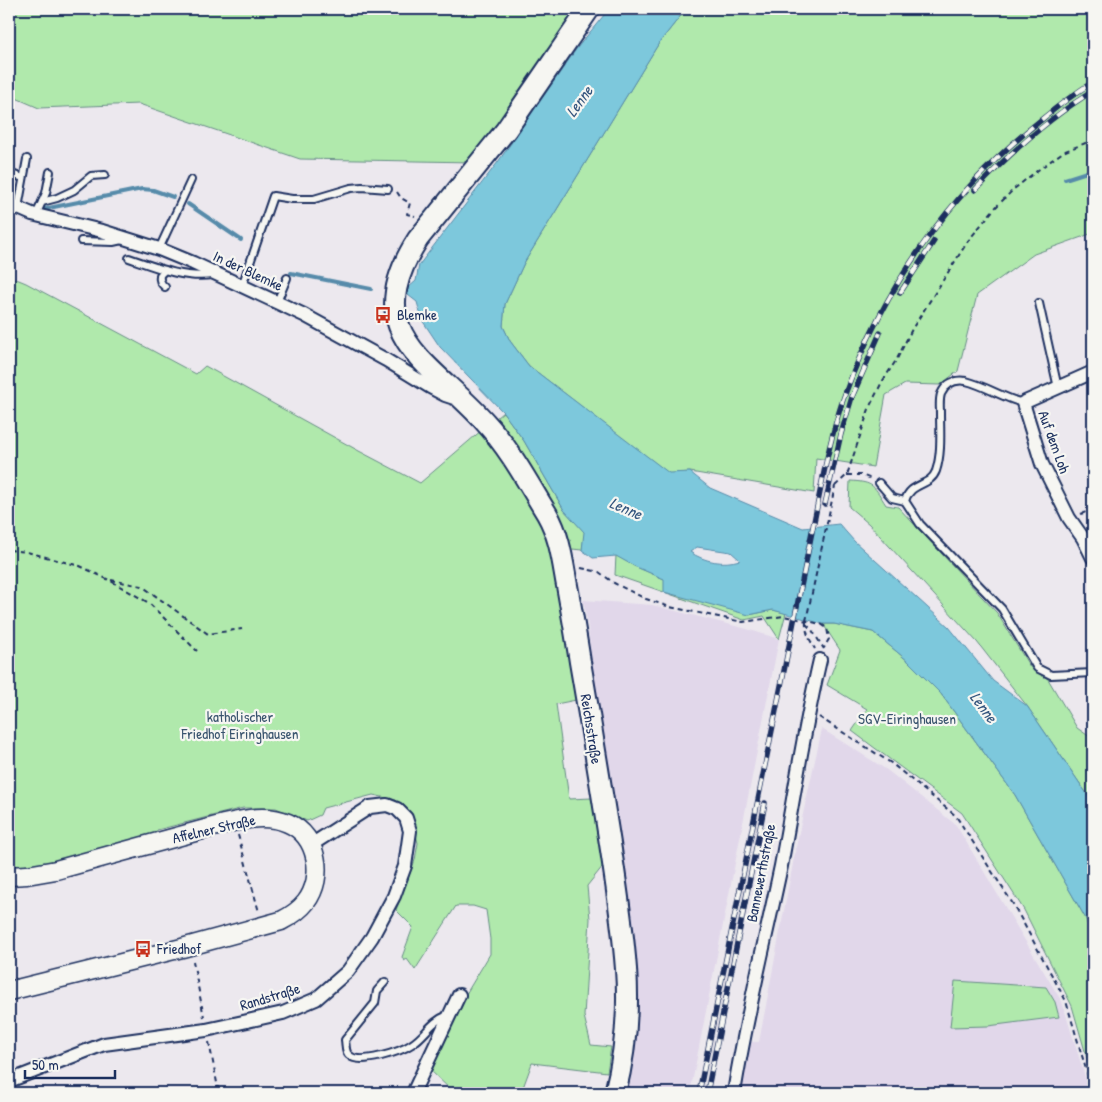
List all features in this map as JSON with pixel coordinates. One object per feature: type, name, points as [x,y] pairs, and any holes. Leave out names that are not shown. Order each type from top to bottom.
[{"type":"main road","name":"Reichsstraße","points":[[589,9],[506,130],[418,239],[410,252],[396,291],[396,314],[402,336],[419,357],[476,412],[494,433],[548,515],[558,537],[605,810],[626,970],[626,1029],[620,1074],[615,1093]]},
{"type":"main road","name":"Affelner Straße","points":[[9,876],[56,870],[234,822],[256,818],[277,820],[297,829],[311,845]]},
{"type":"main road","points":[[9,991],[182,948],[281,921],[292,916],[300,909],[311,893],[316,878],[314,851],[311,845]]},
{"type":"street","name":"In der Blemke","points":[[13,206],[36,215],[128,239],[193,263],[277,302],[356,343],[445,395],[454,398],[459,397]]},
{"type":"street","name":"Auf dem Loh","points":[[1093,372],[1023,403],[1042,464],[1069,518],[1093,558]]},
{"type":"street","name":"Bannewerthstraße","points":[[734,1093],[741,1048],[781,865],[808,711],[820,660]]},
{"type":"street","name":"Randstraße","points":[[9,1081],[104,1044],[206,1030],[283,1013],[316,999],[348,971],[372,937],[394,896],[405,866],[410,831],[406,818],[397,809],[387,805],[370,807],[311,845]]},
{"type":"street","points":[[413,1093],[459,995]]},
{"type":"lane","points":[[13,206],[23,178],[26,159]]},
{"type":"lane","points":[[36,215],[46,193],[50,172]]},
{"type":"lane","points":[[9,173],[23,178]]},
{"type":"lane","points":[[42,202],[68,193],[91,176],[105,175]]},
{"type":"lane","points":[[159,249],[191,180]]},
{"type":"lane","points":[[242,286],[273,196],[292,199],[314,199],[351,188],[388,189]]},
{"type":"lane","points":[[81,241],[113,242],[128,239]]},
{"type":"lane","points":[[129,258],[165,270],[198,277],[215,274]]},
{"type":"lane","points":[[165,270],[160,274],[162,285],[165,287]]},
{"type":"lane","points":[[277,302],[286,278]]},
{"type":"lane","points":[[1039,303],[1058,388]]},
{"type":"lane","points":[[905,501],[909,492],[930,480],[936,472],[940,448],[941,395],[950,383],[954,380],[968,382],[1023,403]]},
{"type":"lane","points":[[879,483],[892,498],[905,501],[920,524],[1002,609],[1037,668],[1052,675],[1093,673]]},
{"type":"lane","points":[[385,982],[377,991],[375,1003],[345,1040],[346,1050],[349,1056],[353,1058],[371,1059],[412,1044],[437,1019],[451,1014]]},
{"type":"path","points":[[820,660],[808,638],[806,623],[835,486],[847,475],[870,406],[882,382],[898,359],[912,328],[968,241],[994,209],[1034,173],[1063,152],[1093,140]]},
{"type":"path","points":[[388,189],[396,191],[401,198],[410,203],[407,214],[416,216]]},
{"type":"path","points":[[847,475],[862,475]]},
{"type":"path","points":[[1087,512],[1093,509]]},
{"type":"path","points":[[9,550],[27,552],[80,566],[108,580],[149,603],[197,651]]},
{"type":"path","points":[[564,570],[582,568],[599,572],[614,583],[646,599],[670,607],[719,618],[743,622],[784,616],[821,624],[827,628],[829,639],[824,649],[806,623]]},
{"type":"path","points":[[108,580],[142,586],[208,634],[242,629]]},
{"type":"path","points":[[808,711],[891,763],[956,816],[1013,904],[1066,1001],[1090,1083],[1091,1093]]},
{"type":"path","points":[[234,822],[259,915]]},
{"type":"shaded area","points":[[583,600],[652,605],[779,639],[690,1093],[627,1093],[632,1066],[635,1012],[630,926],[619,832],[593,690],[588,627]]},
{"type":"shaded area","points":[[822,729],[887,770],[956,825],[1062,1002],[1087,1083],[1088,1093],[739,1093],[745,1042],[759,1042],[799,832]]},
{"type":"green space","points":[[9,9],[583,9],[474,162],[300,159],[139,104],[39,108],[9,95]]},
{"type":"green space","points":[[686,9],[1093,9],[1093,233],[1034,254],[977,295],[958,371],[940,385],[905,384],[886,395],[873,467],[816,458],[814,493],[690,472],[669,474],[529,366],[510,341],[503,326],[505,304],[524,263],[659,43]]},
{"type":"green space","name":"katholischer Friedhof Eiringhausen","points":[[9,276],[26,283],[196,374],[205,366],[420,483],[503,412],[524,441],[564,510],[585,532],[582,550],[552,547],[576,700],[556,704],[569,799],[592,798],[603,866],[587,886],[590,919],[584,1016],[591,1045],[611,1047],[607,1072],[532,1063],[521,1093],[454,1093],[429,1069],[463,999],[490,954],[490,939],[486,910],[473,906],[456,906],[415,970],[407,959],[404,961],[402,957],[413,927],[396,910],[415,860],[418,843],[413,823],[404,808],[396,800],[373,795],[323,808],[320,815],[307,821],[276,808],[243,808],[157,830],[156,837],[52,865],[9,871]]},
{"type":"green space","points":[[850,481],[873,486],[886,505],[898,507],[997,613],[1030,667],[1048,679],[1077,728],[1093,739],[1093,807],[1087,794],[1027,706],[977,642],[869,524],[849,507]]},
{"type":"green space","points":[[616,555],[634,566],[749,615],[773,610],[786,613],[779,639],[764,616],[744,620],[615,575]]},
{"type":"green space","name":"SGV-Eiringhausen","points":[[823,624],[834,624],[873,632],[908,661],[941,694],[1015,795],[1086,919],[1093,945],[1093,1079],[1072,1006],[1024,910],[962,813],[852,731],[867,709],[827,685],[840,650]]},
{"type":"green space","points":[[955,981],[1046,987],[1055,1002],[1059,1017],[988,1026],[950,1027]]},
{"type":"water","name":"Lenne","points":[[609,9],[686,9],[659,43],[524,263],[505,304],[503,326],[510,341],[529,366],[669,473],[690,472],[710,488],[803,528],[839,524],[854,541],[949,627],[993,681],[1027,706],[1087,794],[1093,807],[1093,945],[1086,919],[1015,795],[941,694],[908,661],[873,632],[834,624],[823,624],[773,610],[749,615],[664,592],[664,579],[616,556],[593,558],[582,550],[584,532],[564,510],[524,441],[503,412],[440,347],[422,320],[417,302],[408,295],[408,288],[416,281],[419,265],[498,162],[577,48]],"holes":[[[697,547],[731,552],[740,560],[714,562],[690,552]]]},
{"type":"waterway","points":[[1065,179],[1093,170]]},
{"type":"waterway","name":"Blemke","points":[[44,209],[142,189],[153,190],[173,197]]},
{"type":"waterway","name":"Blemke","points":[[188,204],[241,240]]},
{"type":"waterway","name":"Blemke","points":[[291,273],[371,289]]},
{"type":"railway","points":[[699,1093],[824,471],[845,394],[861,354],[880,315],[924,243],[950,209],[978,177],[1008,148],[1060,105],[1093,82]]},
{"type":"railway","points":[[975,190],[1031,136],[1061,112],[1093,91]]},
{"type":"railway","points":[[900,293],[934,241]]},
{"type":"railway","points":[[825,504],[841,434],[852,397],[880,333]]},
{"type":"railway","points":[[707,1093],[765,803]]},
{"type":"place","name":"Blemke","points":[[383,315]]},
{"type":"place","name":"Friedhof","points":[[143,949]]}]
